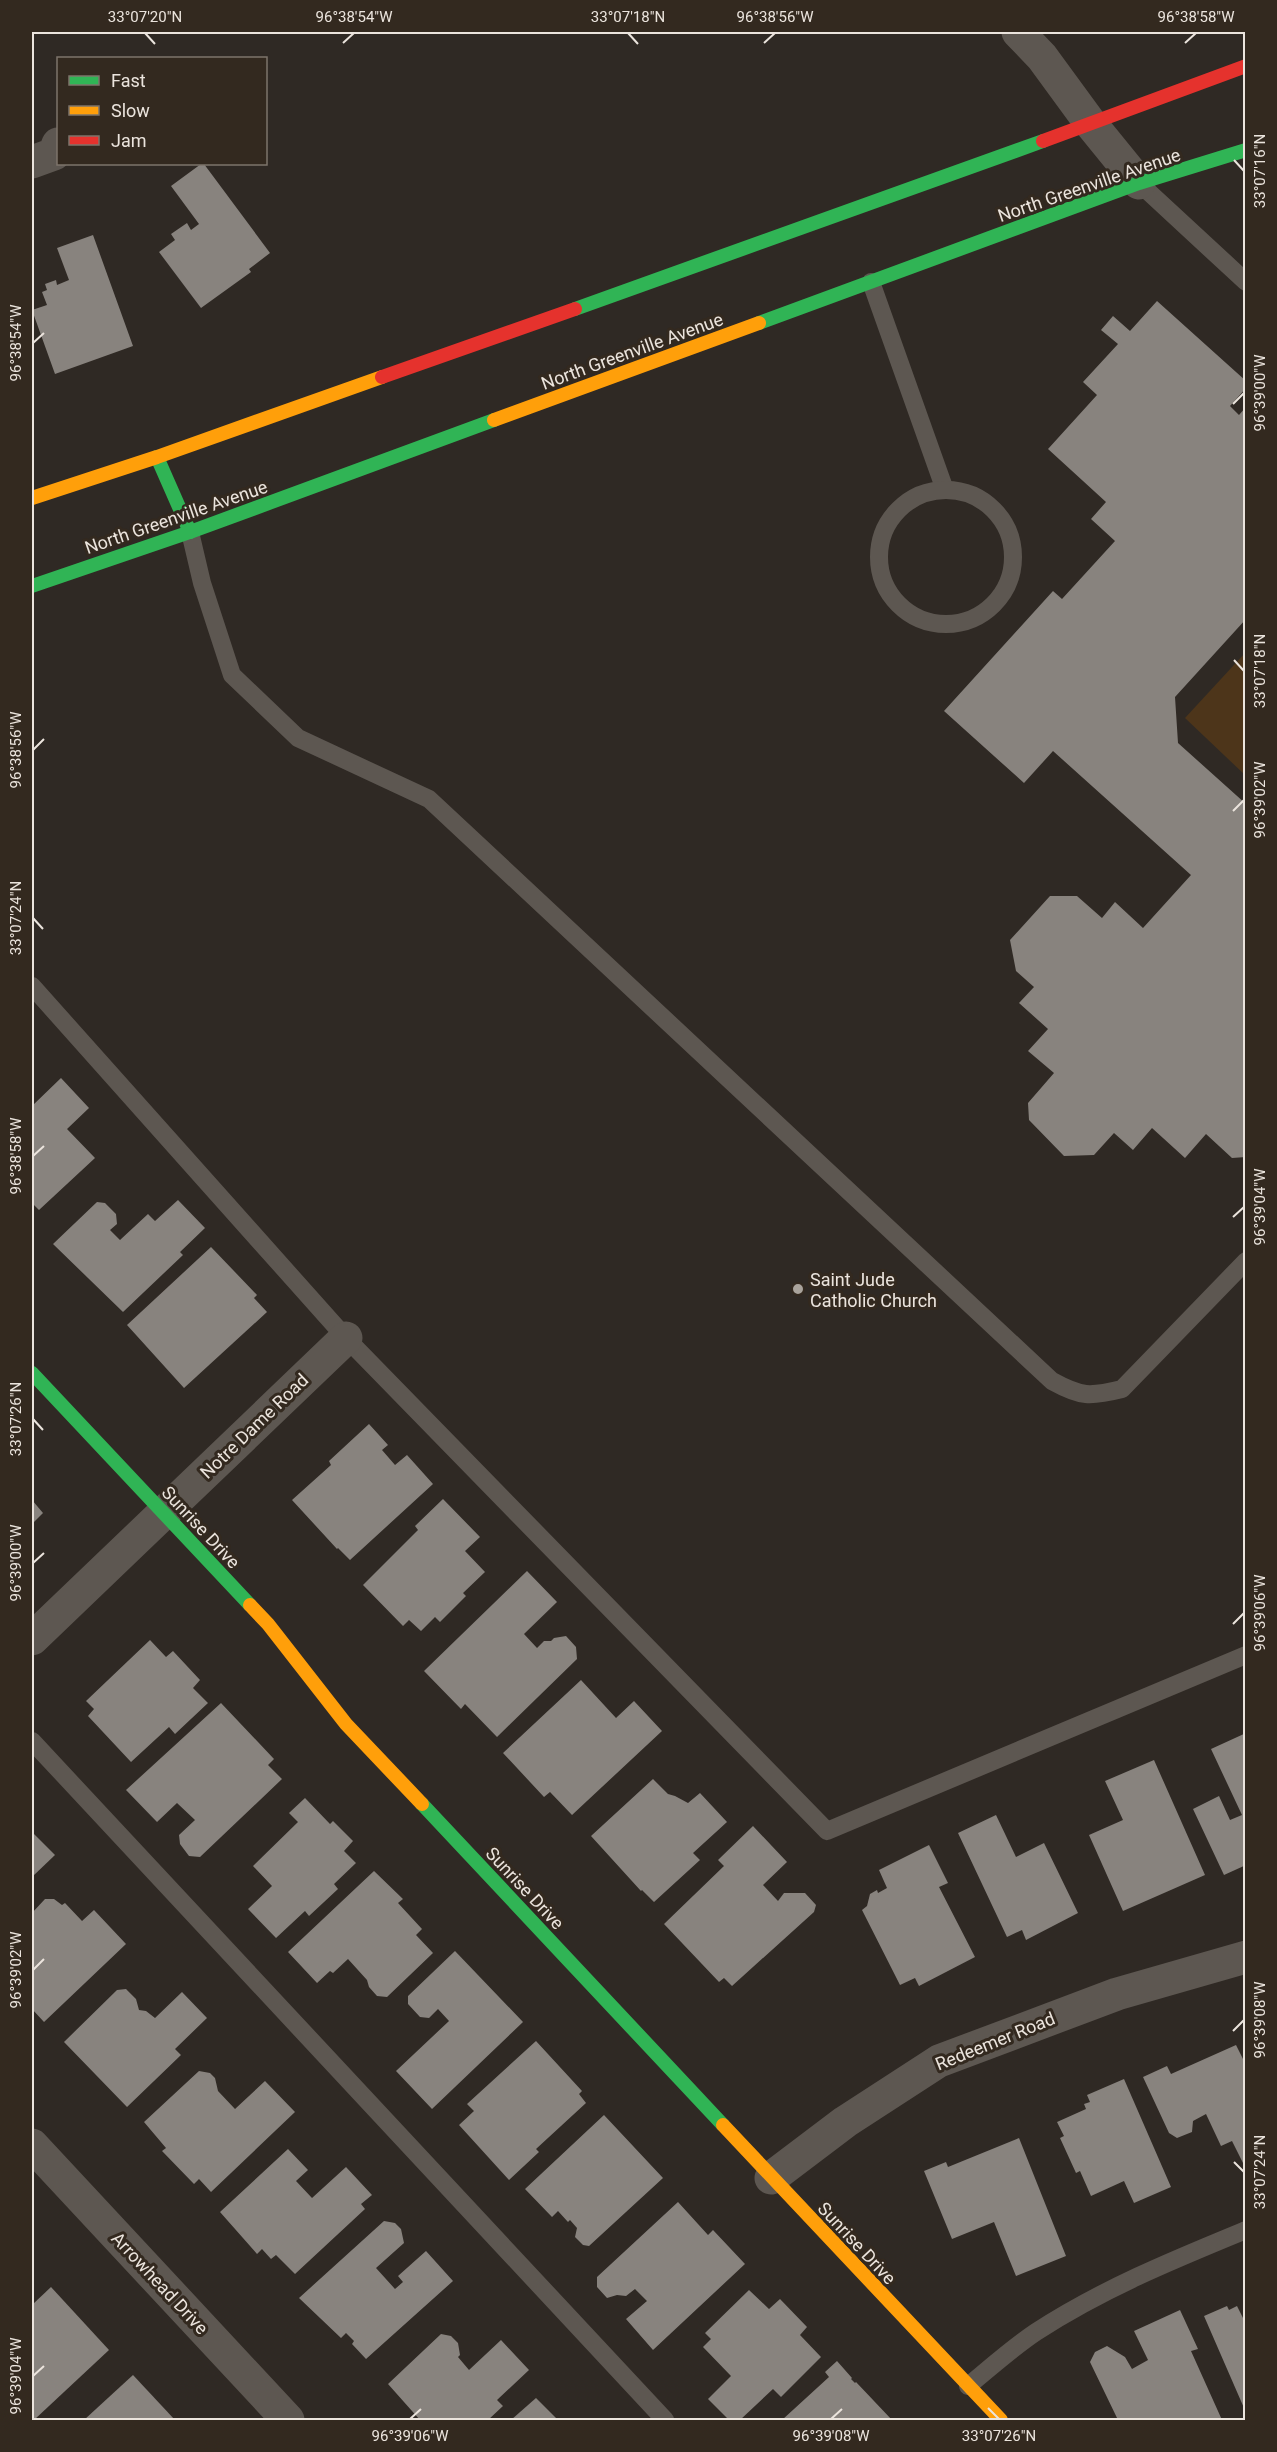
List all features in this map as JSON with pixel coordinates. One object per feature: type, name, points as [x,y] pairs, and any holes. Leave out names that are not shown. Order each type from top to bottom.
[{"type":"main road","points":[[32,498],[157,457],[1091,124],[1245,66]]},
{"type":"main road","name":"North Greenville Avenue","points":[[32,586],[190,532],[1139,183],[1245,150]]},
{"type":"main road","points":[[157,457],[190,532]]},
{"type":"main road","name":"Sunrise Drive","points":[[32,1373],[268,1624],[346,1724],[1001,2421]]},
{"type":"street","points":[[1018,32],[1042,57],[1091,124],[1139,183]]},
{"type":"street","points":[[32,162],[54,154],[57,146]]},
{"type":"street","name":"Notre Dame Road","points":[[32,1639],[346,1338]]},
{"type":"street","name":"Redeemer Road","points":[[771,2178],[846,2121],[939,2061],[1118,1994],[1245,1957]]},
{"type":"street","name":"Arrowhead Drive","points":[[32,2145],[288,2421]]},
{"type":"lane","points":[[1139,183],[1245,282]]},
{"type":"lane","points":[[871,282],[945,490]]},
{"type":"lane","points":[[935,490],[945,490],[962,491],[986,502],[1004,521],[1013,546],[1013,572],[1002,597],[982,615],[957,624],[931,623],[907,612],[889,592],[879,568],[880,541],[891,517],[910,499],[935,490]]},
{"type":"lane","points":[[190,532],[202,583],[232,675],[298,738],[429,799],[1052,1381],[1075,1394],[1098,1395],[1122,1389],[1245,1261]]},
{"type":"lane","points":[[32,986],[346,1338],[827,1831],[1245,1655]]},
{"type":"lane","points":[[32,1741],[665,2421]]},
{"type":"lane","points":[[968,2386],[1035,2333],[1129,2278],[1245,2230]]},
{"type":"shaded area","points":[[1245,653],[1245,775],[1185,718]]},
{"type":"building","points":[[200,165],[205,165],[270,253],[249,269],[251,272],[201,308],[159,252],[175,240],[171,234],[187,223],[191,230],[199,224],[171,186]]},
{"type":"building","points":[[93,235],[133,346],[55,374],[32,310],[47,305],[42,292],[47,290],[45,284],[56,280],[57,285],[69,280],[57,248]]},
{"type":"building","points":[[1157,301],[1246,381],[1246,388],[1230,406],[1239,415],[1246,407],[1246,619],[1175,697],[1178,743],[1246,804],[1246,1157],[1232,1158],[1206,1134],[1185,1158],[1152,1128],[1133,1150],[1114,1133],[1094,1155],[1064,1156],[1029,1120],[1028,1103],[1054,1073],[1028,1051],[1048,1029],[1019,1003],[1034,987],[1016,971],[1010,940],[1050,896],[1077,896],[1102,918],[1115,902],[1143,928],[1191,875],[1053,751],[1024,783],[944,711],[1053,591],[1062,599],[1115,541],[1091,519],[1106,502],[1048,449],[1097,395],[1083,382],[1118,344],[1101,330],[1113,316],[1130,331]]},
{"type":"building","points":[[61,1078],[89,1108],[67,1129],[95,1158],[39,1210],[32,1203],[32,1106]]},
{"type":"building","points":[[178,1200],[205,1228],[180,1252],[183,1255],[123,1312],[53,1244],[97,1202],[105,1203],[116,1214],[117,1224],[110,1230],[120,1240],[148,1214],[155,1221]]},
{"type":"building","points":[[211,1247],[257,1295],[254,1298],[267,1312],[184,1388],[127,1325]]},
{"type":"building","points":[[369,1424],[388,1445],[382,1450],[395,1465],[407,1455],[433,1484],[350,1560],[292,1500],[331,1465],[329,1461]]},
{"type":"building","points":[[443,1499],[480,1537],[465,1551],[485,1572],[463,1593],[466,1596],[440,1622],[435,1617],[421,1631],[409,1620],[403,1626],[363,1585],[418,1530],[415,1526]]},
{"type":"building","points":[[32,1500],[43,1513],[32,1524]]},
{"type":"building","points":[[527,1571],[557,1602],[524,1634],[537,1648],[544,1641],[566,1636],[576,1647],[577,1659],[497,1737],[465,1704],[461,1709],[424,1671]]},
{"type":"building","points":[[150,1640],[166,1657],[173,1651],[200,1680],[193,1688],[208,1703],[175,1734],[169,1727],[131,1762],[88,1716],[94,1709],[86,1701]]},
{"type":"building","points":[[581,1680],[616,1718],[634,1701],[662,1731],[572,1815],[550,1792],[544,1797],[503,1753]]},
{"type":"building","points":[[221,1703],[274,1759],[268,1765],[282,1779],[200,1857],[189,1856],[180,1844],[179,1835],[195,1820],[177,1803],[157,1822],[126,1790]]},
{"type":"building","points":[[1246,1733],[1246,1865],[1224,1875],[1193,1809],[1219,1796],[1230,1820],[1242,1815],[1211,1749]]},
{"type":"building","points":[[1154,1760],[1205,1875],[1123,1911],[1089,1835],[1123,1820],[1105,1781]]},
{"type":"building","points":[[653,1779],[668,1794],[688,1803],[700,1793],[727,1822],[693,1853],[700,1860],[654,1902],[641,1891],[591,1836]]},
{"type":"building","points":[[305,1798],[330,1824],[333,1821],[353,1841],[344,1851],[356,1863],[334,1884],[338,1889],[309,1916],[305,1911],[276,1938],[248,1909],[272,1886],[253,1866],[298,1822],[289,1813]]},
{"type":"building","points":[[996,1815],[1016,1857],[1044,1843],[1078,1913],[1026,1940],[1022,1930],[1007,1937],[958,1833]]},
{"type":"building","points":[[753,1826],[787,1862],[763,1885],[778,1901],[784,1893],[805,1893],[816,1905],[814,1912],[732,1986],[724,1978],[719,1982],[664,1924],[724,1866],[718,1860]]},
{"type":"building","points":[[32,1832],[55,1855],[32,1877]]},
{"type":"building","points":[[929,1845],[948,1883],[939,1887],[975,1957],[919,1986],[915,1978],[900,1985],[862,1910],[867,1906],[870,1894],[887,1888],[879,1870]]},
{"type":"building","points":[[374,1871],[403,1899],[398,1903],[422,1929],[416,1935],[433,1953],[387,1997],[377,1996],[369,1987],[367,1980],[348,1959],[333,1973],[330,1971],[317,1983],[288,1952]]},
{"type":"building","points":[[45,1899],[54,1899],[62,1905],[65,1903],[82,1921],[94,1910],[126,1944],[44,2022],[32,2009],[32,1913]]},
{"type":"building","points":[[455,1951],[523,2022],[432,2109],[396,2071],[449,2021],[438,2009],[429,2018],[420,2017],[408,2004],[408,1996]]},
{"type":"building","points":[[126,1989],[136,1999],[139,2010],[146,2011],[155,2018],[182,1992],[207,2018],[175,2049],[181,2055],[127,2107],[64,2042],[117,1990]]},
{"type":"building","points":[[536,2041],[582,2091],[579,2094],[586,2103],[536,2149],[539,2152],[509,2180],[459,2125],[474,2111],[467,2104]]},
{"type":"building","points":[[1236,2045],[1246,2065],[1246,2169],[1232,2141],[1221,2146],[1206,2114],[1193,2121],[1192,2132],[1177,2138],[1169,2133],[1143,2077],[1167,2066],[1171,2074]]},
{"type":"building","points":[[199,2071],[210,2073],[215,2078],[218,2091],[235,2109],[265,2081],[295,2112],[211,2192],[199,2179],[194,2184],[162,2151],[166,2148],[144,2122]]},
{"type":"building","points":[[1124,2079],[1171,2187],[1134,2203],[1124,2181],[1091,2196],[1080,2171],[1076,2173],[1060,2138],[1064,2136],[1057,2122],[1086,2109],[1084,2104],[1090,2102],[1087,2095]]},
{"type":"building","points":[[604,2115],[663,2178],[589,2246],[583,2245],[575,2237],[577,2228],[570,2220],[568,2222],[558,2211],[552,2217],[525,2189]]},
{"type":"building","points":[[1019,2138],[1066,2256],[1016,2276],[994,2222],[952,2239],[924,2171],[946,2162],[948,2167]]},
{"type":"building","points":[[288,2149],[308,2170],[296,2181],[312,2198],[346,2167],[372,2195],[361,2204],[365,2209],[295,2274],[276,2255],[271,2259],[262,2249],[257,2254],[220,2212]]},
{"type":"building","points":[[678,2202],[708,2235],[713,2230],[745,2264],[653,2350],[626,2319],[647,2301],[635,2289],[626,2296],[617,2295],[607,2298],[597,2287],[597,2277]]},
{"type":"building","points":[[384,2221],[395,2223],[401,2229],[404,2243],[376,2268],[395,2289],[403,2282],[398,2276],[426,2251],[453,2281],[366,2359],[352,2344],[354,2341],[346,2333],[341,2338],[299,2298]]},
{"type":"building","points":[[51,2287],[109,2350],[32,2420],[32,2305]]},
{"type":"building","points":[[749,2290],[769,2309],[780,2299],[807,2327],[800,2335],[821,2357],[781,2397],[773,2389],[740,2420],[729,2420],[708,2399],[731,2376],[703,2347],[711,2339],[705,2333]]},
{"type":"building","points":[[1227,2306],[1229,2310],[1237,2306],[1246,2324],[1244,2408],[1204,2316]]},
{"type":"building","points":[[1180,2310],[1198,2349],[1191,2351],[1222,2420],[1118,2420],[1090,2362],[1095,2352],[1107,2346],[1125,2357],[1132,2369],[1148,2360],[1134,2331]]},
{"type":"building","points":[[441,2334],[451,2336],[458,2343],[460,2355],[458,2357],[469,2370],[501,2340],[529,2370],[497,2400],[503,2406],[488,2420],[420,2420],[388,2384]]},
{"type":"building","points":[[837,2361],[851,2379],[892,2420],[782,2420],[829,2377],[825,2372]]},
{"type":"building","points":[[133,2375],[175,2420],[84,2420]]},
{"type":"building","points":[[536,2398],[558,2420],[511,2420]]},
{"type":"traffic: fast","points":[[575,309],[1043,141]]},
{"type":"traffic: fast","points":[[759,323],[1139,183],[1246,150]]},
{"type":"traffic: fast","points":[[32,586],[190,532],[494,420]]},
{"type":"traffic: fast","points":[[157,457],[190,532]]},
{"type":"traffic: fast","points":[[32,1373],[250,1605]]},
{"type":"traffic: fast","points":[[422,1804],[723,2125]]},
{"type":"traffic: slow","points":[[494,420],[759,323]]},
{"type":"traffic: slow","points":[[32,498],[157,457],[382,377]]},
{"type":"traffic: slow","points":[[250,1605],[268,1624],[346,1724],[422,1804]]},
{"type":"traffic: slow","points":[[723,2125],[1001,2420]]},
{"type":"traffic: jam","points":[[1043,141],[1246,66]]},
{"type":"traffic: jam","points":[[382,377],[575,309]]},
{"type":"place","name":"Saint Jude Catholic Church","points":[[798,1289]]}]
